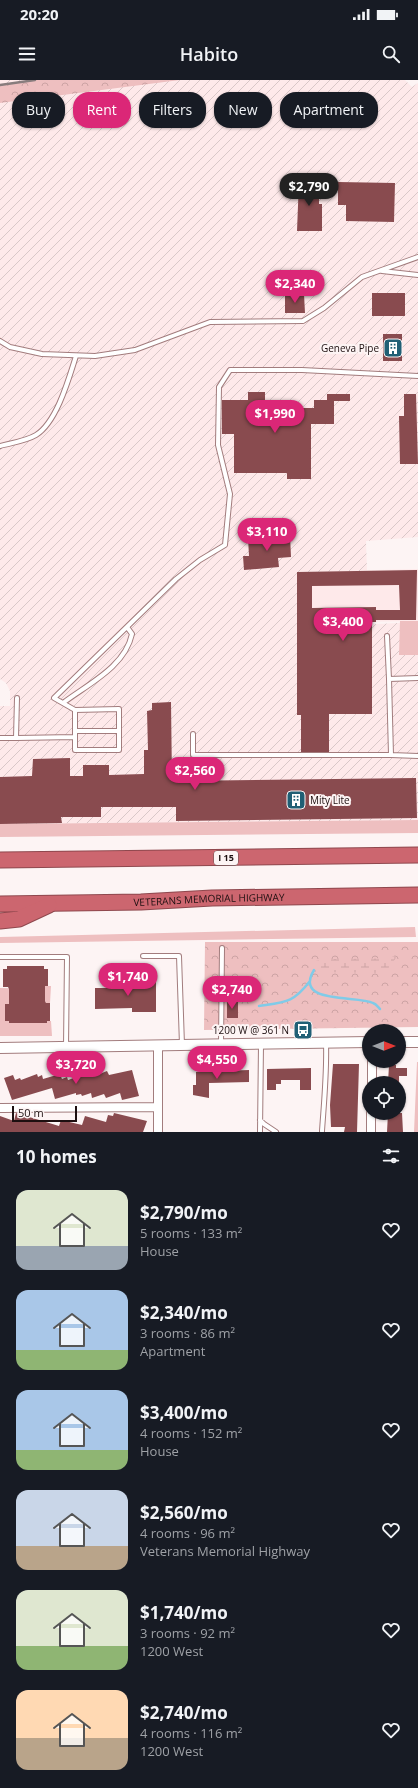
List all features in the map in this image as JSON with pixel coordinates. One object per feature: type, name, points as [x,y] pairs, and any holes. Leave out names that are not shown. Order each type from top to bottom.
[{"type":"highway","name":"I 15","points":[[0,860],[416,855]]},
{"type":"highway","name":"VETERANS MEMORIAL HIGHWAY","points":[[0,904],[141,902],[212,898],[416,895]]},
{"type":"highway","points":[[0,921],[19,919],[53,903]]},
{"type":"street","points":[[0,1048],[362,1042]]},
{"type":"street","points":[[406,1042],[418,1042]]},
{"type":"street","points":[[158,1046],[158,1132]]},
{"type":"street","points":[[0,1108],[158,1107]]},
{"type":"street","points":[[371,1120],[371,1132]]},
{"type":"lane","points":[[0,341],[10,347],[42,354],[95,356],[136,350],[210,322],[303,321],[324,308],[362,277],[418,257]]},
{"type":"lane","points":[[380,271],[418,275]]},
{"type":"lane","points":[[0,446],[36,435],[51,420],[68,382],[76,356]]},
{"type":"lane","points":[[75,710],[75,750],[119,750],[119,709],[75,710],[54,698],[176,579],[200,560],[225,545],[230,494],[218,445],[220,387],[230,370],[302,370],[418,376]]},
{"type":"lane","points":[[63,703],[118,661],[130,645],[132,634],[126,627]]},
{"type":"lane","points":[[387,636],[391,755]]},
{"type":"lane","points":[[389,679],[418,678]]},
{"type":"lane","points":[[16,738],[17,698]]},
{"type":"lane","points":[[75,731],[119,731]]},
{"type":"lane","points":[[193,734],[193,755],[418,756]]},
{"type":"lane","points":[[0,738],[75,737]]},
{"type":"lane","points":[[221,1045],[222,948]]},
{"type":"lane","points":[[143,956],[179,956],[182,1045]]},
{"type":"lane","points":[[0,957],[67,957],[66,1048]]},
{"type":"lane","points":[[322,1131],[324,1081],[327,1066],[326,1042]]},
{"type":"lane","points":[[260,1132],[261,1044]]},
{"type":"lane","points":[[260,1119],[264,1124],[276,1132]]},
{"type":"shaded area","points":[[0,80],[405,80],[412,87],[418,83],[418,537],[366,541],[367,571],[297,572],[298,628],[418,622],[418,820],[0,824],[0,706],[10,706],[10,691],[6,683],[0,679]]},
{"type":"shaded area","points":[[418,569],[418,621],[297,623],[297,572]]},
{"type":"green space","points":[[35,80],[180,80],[86,92],[73,92],[73,94],[65,95],[65,92],[12,92],[12,101],[0,103],[0,85]]},
{"type":"green space","points":[[400,621],[418,621],[418,655],[399,655]]},
{"type":"green space","points":[[418,820],[418,833],[0,837],[0,824]]},
{"type":"green space","points":[[415,927],[416,937],[0,943],[0,937]]},
{"type":"green space","points":[[205,942],[418,942],[418,1027],[406,1027],[406,1024],[362,1024],[362,1028],[204,1030]]},
{"type":"green space","points":[[395,956],[396,958],[384,973],[315,972],[309,969],[308,964],[314,961],[323,960],[375,959]]},
{"type":"green space","points":[[45,986],[51,986],[50,1003],[46,1003],[45,1001],[9,1001],[9,1004],[5,1004],[5,1020],[9,1021],[9,1023],[46,1023],[47,1021],[51,1021],[52,1036],[0,1036],[0,988],[44,989]]},
{"type":"green space","points":[[417,1062],[418,1132],[414,1132]]},
{"type":"building","points":[[299,180],[319,180],[319,204],[322,204],[322,231],[297,231]]},
{"type":"building","points":[[338,182],[395,183],[394,222],[346,221],[346,205],[338,205]]},
{"type":"building","points":[[372,293],[405,293],[405,316],[372,316]]},
{"type":"building","points":[[304,294],[305,313],[285,313],[285,295]]},
{"type":"building","name":"Geneva Pipe","points":[[383,334],[402,334],[402,361],[383,361]]},
{"type":"building","points":[[248,392],[265,392],[265,400],[279,400],[279,408],[314,408],[314,400],[327,400],[327,394],[350,394],[350,401],[334,401],[334,424],[311,424],[311,479],[287,479],[287,473],[234,473],[234,434],[222,434],[222,400],[248,400]]},
{"type":"building","points":[[404,394],[416,394],[418,464],[400,464],[399,416],[404,416]]},
{"type":"building","points":[[290,535],[291,557],[278,558],[279,567],[244,570],[243,556],[249,556],[248,538]]},
{"type":"building","points":[[417,570],[416,620],[376,620],[376,622],[372,622],[372,714],[329,714],[329,752],[301,752],[301,715],[297,715],[297,572]],"holes":[[[399,585],[400,610],[376,610],[376,607],[312,608],[312,586]]]},
{"type":"building","points":[[171,702],[172,781],[416,778],[417,818],[176,821],[176,807],[101,807],[101,817],[61,817],[62,823],[0,824],[0,777],[32,776],[33,759],[70,758],[70,776],[83,776],[83,765],[109,765],[109,775],[144,774],[144,750],[148,750],[147,711],[152,710],[152,703]]},
{"type":"building","points":[[7,966],[44,966],[44,969],[48,969],[48,986],[45,986],[45,1001],[46,1003],[50,1003],[50,1021],[47,1021],[47,1023],[9,1023],[9,1021],[5,1021],[5,1004],[9,1004],[9,989],[8,987],[3,987],[3,969],[7,969]]},
{"type":"building","points":[[156,981],[156,1012],[132,1012],[132,1008],[95,1009],[95,988],[113,988],[113,983]]},
{"type":"building","points":[[227,1001],[238,1001],[238,1018],[227,1018]]},
{"type":"building","points":[[333,1064],[359,1064],[357,1132],[344,1132],[345,1127],[331,1127],[330,1105]]},
{"type":"building","points":[[311,1068],[311,1090],[300,1090],[300,1080],[281,1080],[281,1084],[276,1084],[276,1090],[267,1090],[267,1069]]},
{"type":"building","points":[[389,1068],[407,1068],[407,1076],[388,1076]]},
{"type":"building","points":[[132,1070],[139,1096],[122,1100],[120,1093],[106,1098],[104,1094],[92,1098],[91,1093],[82,1096],[81,1094],[76,1095],[76,1093],[55,1099],[52,1088],[12,1100],[4,1078],[13,1075],[15,1080],[20,1078],[21,1080],[37,1074],[38,1077],[42,1075],[43,1079],[60,1074],[62,1079],[67,1077],[68,1080],[88,1073],[89,1075],[96,1072],[97,1075],[107,1071],[109,1075]]},
{"type":"building","points":[[249,1070],[249,1082],[209,1083],[209,1098],[193,1095],[193,1085],[196,1085],[196,1072]]},
{"type":"building","points":[[16,1113],[59,1126],[61,1120],[82,1125],[85,1116],[106,1122],[108,1115],[113,1116],[114,1113],[147,1121],[143,1132],[0,1132],[0,1116],[14,1121]]},
{"type":"building","points":[[388,1120],[402,1120],[403,1132],[387,1132]]},
{"type":"waterway","points":[[314,970],[310,981],[312,989],[319,994],[374,1003],[380,1009]]},
{"type":"waterway","points":[[259,1006],[276,1004],[294,998],[310,981]]},
{"type":"railway","points":[[0,85],[35,80]]},
{"type":"place","name":"Geneva Pipe","points":[[393,348]]},
{"type":"place","name":"Mity Lite","points":[[296,800]]},
{"type":"place","name":"1200 W @ 361 N","points":[[303,1030]]}]
